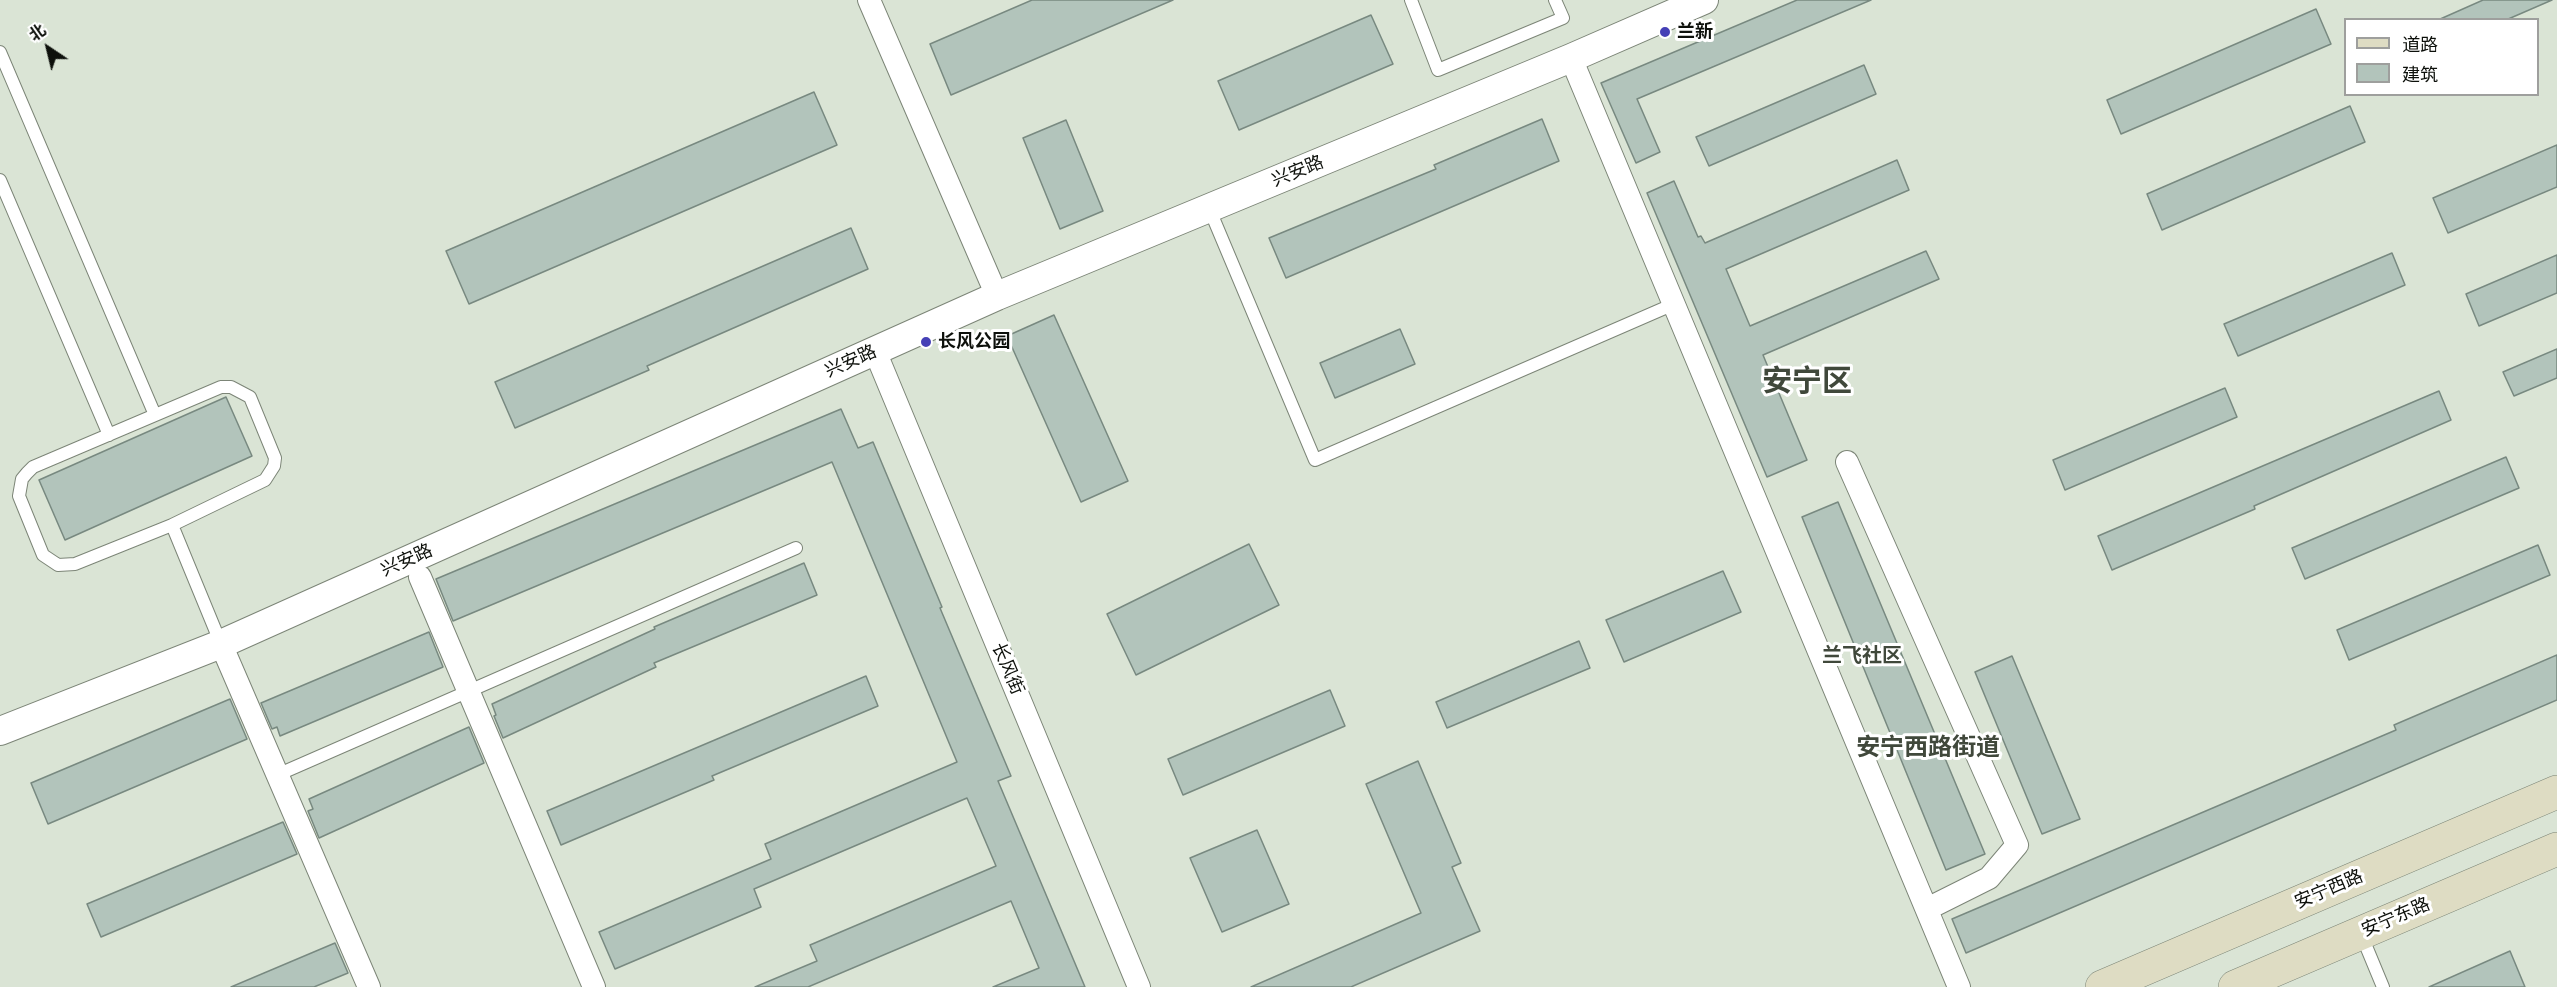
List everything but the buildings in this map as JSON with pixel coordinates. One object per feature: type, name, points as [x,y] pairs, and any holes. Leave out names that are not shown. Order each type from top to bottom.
[{"type":"main road","name":"安宁西路","points":[[2102,987],[2557,792]]},
{"type":"main road","name":"安宁东路","points":[[2235,987],[2557,849]]},
{"type":"street","points":[[869,0],[997,296]]},
{"type":"street","name":"兴安路","points":[[0,731],[221,644],[997,296],[1571,58],[1704,0]]},
{"type":"street","points":[[1571,58],[1959,987]]},
{"type":"street","name":"长风街","points":[[875,351],[1138,987]]},
{"type":"street","points":[[1847,462],[2017,845],[1989,878],[1927,909]]},
{"type":"street","points":[[420,577],[594,987]]},
{"type":"street","points":[[221,644],[369,987]]},
{"type":"lane","points":[[1411,0],[1438,70],[1563,18],[1556,0]]},
{"type":"lane","points":[[0,52],[155,415]]},
{"type":"lane","points":[[0,180],[109,435]]},
{"type":"lane","points":[[1209,208],[1315,460],[1674,304]]},
{"type":"lane","points":[[221,387],[231,387],[250,397],[275,458],[274,466],[265,480],[172,525],[75,564],[58,565],[43,555],[21,504],[19,496],[22,479],[33,467],[155,415],[221,387]]},
{"type":"lane","points":[[172,525],[221,644]]},
{"type":"lane","points":[[277,775],[469,693],[796,548]]},
{"type":"lane","points":[[2360,933],[2383,987]]},
{"type":"place","name":"兰新","points":[[1665,32]]},
{"type":"place","name":"长风公园","points":[[926,342]]},
{"type":"district","name":"安宁区","points":[[1807,383]]},
{"type":"district","name":"兰飞社区","points":[[1862,657]]},
{"type":"district","name":"安宁西路街道","points":[[1928,749]]}]
